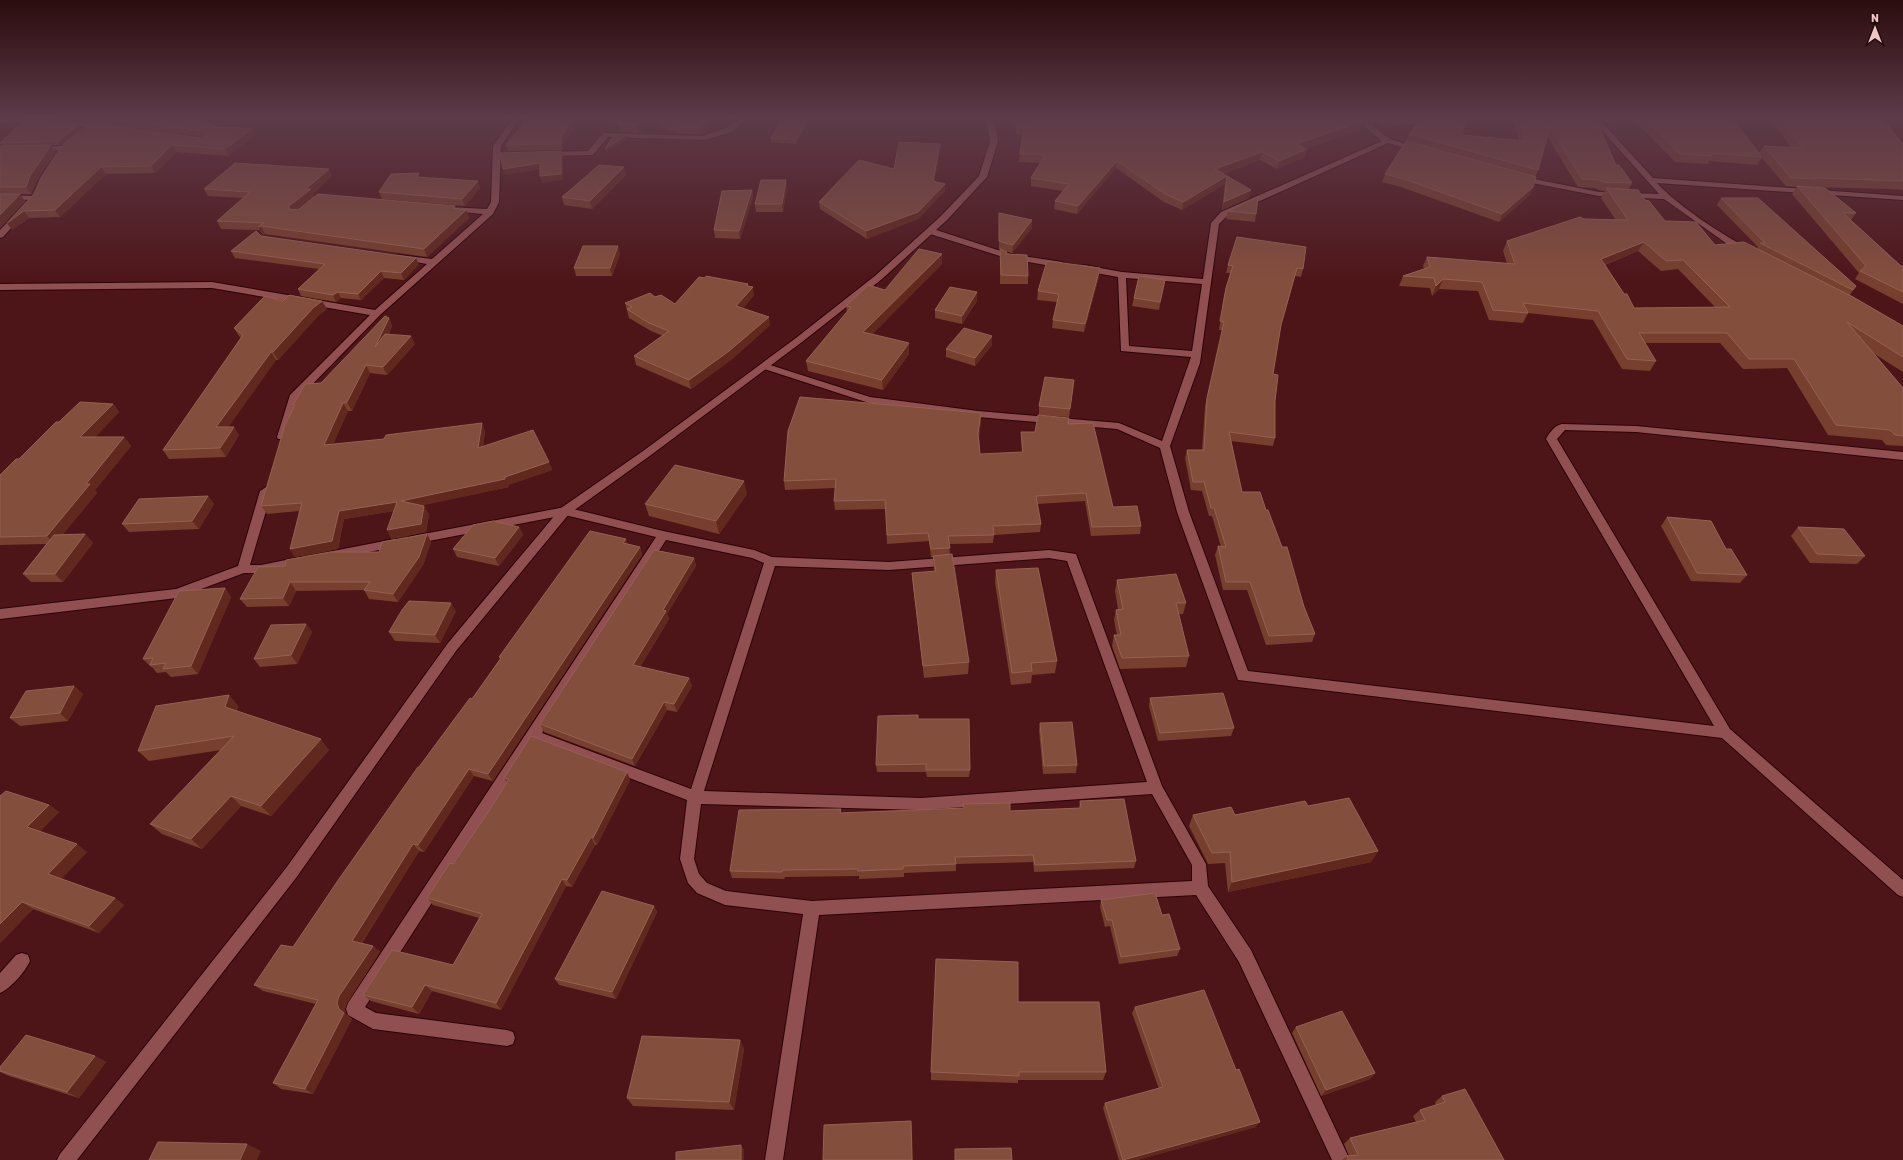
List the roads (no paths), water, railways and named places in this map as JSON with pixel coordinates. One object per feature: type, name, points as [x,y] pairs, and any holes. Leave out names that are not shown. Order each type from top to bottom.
[{"type":"street","points":[[279,449],[294,397],[377,313],[490,212],[495,202],[499,172]]},
{"type":"street","points":[[66,1160],[291,873],[452,647],[565,511],[764,366],[879,277],[930,231],[983,177],[984,172]]},
{"type":"street","points":[[1318,172],[1224,214],[1215,223],[1195,363],[1165,446],[1183,512],[1243,676],[1724,733]]},
{"type":"street","points":[[1644,172],[1666,197],[1733,244],[1754,254]]},
{"type":"street","points":[[1514,176],[1543,184],[1599,194],[1666,197]]},
{"type":"street","points":[[1651,180],[1903,198]]},
{"type":"street","points":[[0,197],[36,195],[0,235]]},
{"type":"street","points":[[443,208],[490,212]]},
{"type":"street","points":[[930,231],[1009,256],[1122,275],[1207,282]]},
{"type":"street","points":[[396,257],[434,262]]},
{"type":"street","points":[[1122,275],[1124,349],[1196,354]]},
{"type":"street","points":[[0,287],[212,285],[377,313]]},
{"type":"street","points":[[764,366],[869,400],[978,414],[1119,426],[1165,446]]},
{"type":"street","points":[[1903,456],[1636,430],[1562,427],[1551,439],[1724,733],[1903,890]]},
{"type":"street","points":[[243,568],[270,479]]},
{"type":"street","points":[[0,614],[177,593],[243,568],[261,568],[565,511],[662,535],[754,554],[771,561],[889,566],[1049,554],[1072,557],[1156,788],[1199,864],[1200,888],[1245,956],[1341,1160]]},
{"type":"street","points":[[507,1038],[373,1021],[354,1009],[662,535]]},
{"type":"street","points":[[771,561],[695,798],[686,859],[693,878],[702,888],[724,898],[812,908],[1200,888]]},
{"type":"street","points":[[532,735],[695,798],[921,804],[1156,788]]},
{"type":"street","points":[[774,1160],[812,908]]},
{"type":"street","points":[[0,985],[22,961]]}]
